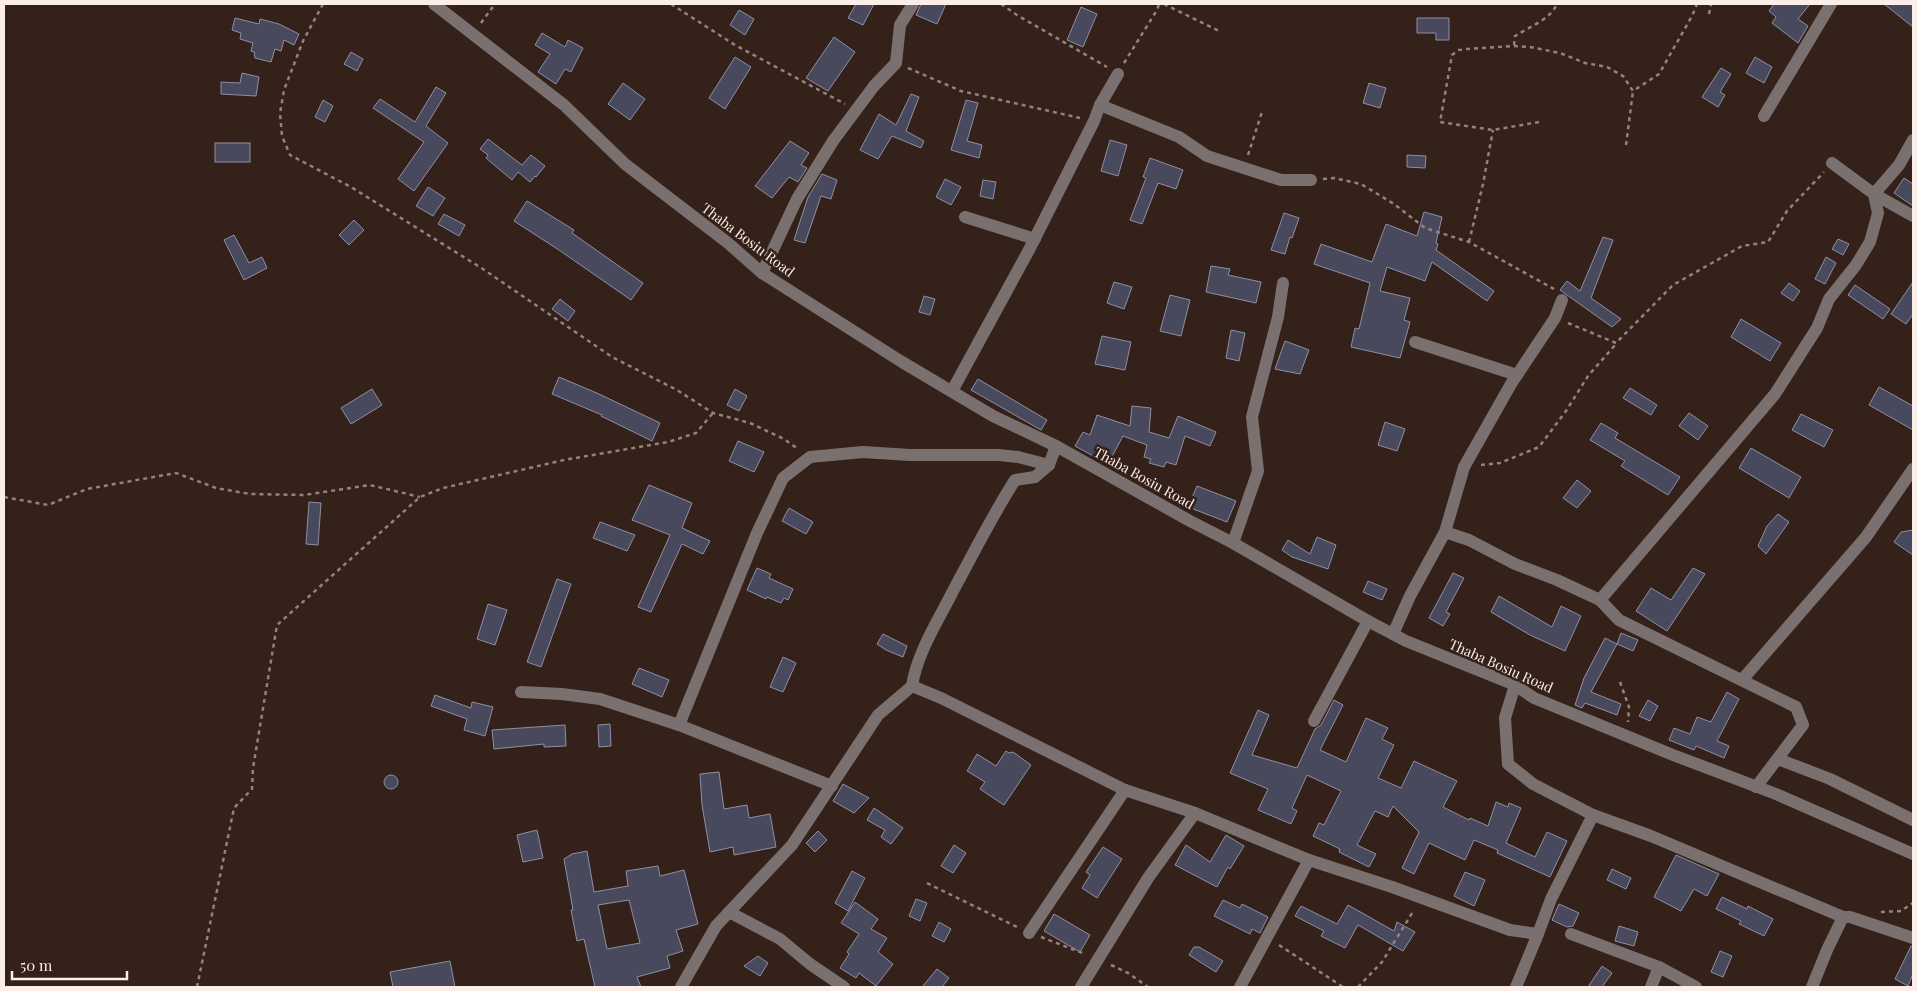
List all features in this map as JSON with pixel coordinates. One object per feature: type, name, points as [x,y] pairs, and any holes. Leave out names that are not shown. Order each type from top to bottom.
[{"type":"street","name":"Thaba Bosiu Road","points":[[434,4],[564,105],[625,164],[728,242],[762,273],[902,362],[993,416],[1056,446],[1394,634],[1515,685],[1534,698],[1756,787],[1913,854]]},
{"type":"street","points":[[762,273],[797,199],[833,141],[874,86],[896,63],[900,26],[913,4]]},
{"type":"street","points":[[1764,116],[1831,4]]},
{"type":"street","points":[[952,392],[1034,240],[1094,121],[1100,105],[1118,74]]},
{"type":"street","points":[[1100,105],[1179,138],[1207,156],[1281,180],[1312,180]]},
{"type":"street","points":[[1874,194],[1899,165],[1913,140]]},
{"type":"street","points":[[1832,163],[1874,194],[1913,216]]},
{"type":"street","points":[[1600,600],[1775,394],[1817,328],[1829,299],[1856,265],[1870,242],[1878,213],[1874,194]]},
{"type":"street","points":[[965,217],[1034,240]]},
{"type":"street","points":[[1233,543],[1258,471],[1252,417],[1278,317],[1284,283]]},
{"type":"street","points":[[1394,634],[1410,596],[1445,532],[1464,467],[1517,374],[1555,318],[1562,300]]},
{"type":"street","points":[[1415,342],[1517,374]]},
{"type":"street","points":[[681,987],[716,926],[792,845],[878,715],[912,686],[914,672],[934,627],[999,506],[1015,480],[1036,478],[1049,465],[1056,446]]},
{"type":"street","points":[[679,725],[757,533],[782,478],[810,457],[862,452],[910,456],[999,455],[1018,457],[1049,465]]},
{"type":"street","points":[[1742,680],[1866,537],[1913,469]]},
{"type":"street","points":[[1445,532],[1469,540],[1515,564],[1557,580],[1600,600],[1619,620],[1796,707],[1803,725],[1756,787]]},
{"type":"street","points":[[1314,721],[1368,621]]},
{"type":"street","points":[[1515,685],[1505,718],[1508,764],[1534,784],[1593,815],[1651,836],[1843,917],[1850,917],[1913,938]]},
{"type":"street","points":[[912,686],[941,698],[1125,790],[1195,813],[1309,860],[1510,930],[1538,934]]},
{"type":"street","points":[[521,692],[562,694],[600,700],[679,725],[832,786]]},
{"type":"street","points":[[1778,759],[1830,779],[1913,820]]},
{"type":"street","points":[[1029,933],[1125,790]]},
{"type":"street","points":[[1081,987],[1148,878],[1195,813]]},
{"type":"street","points":[[1516,987],[1551,899],[1593,815]]},
{"type":"street","points":[[1240,987],[1309,860]]},
{"type":"street","points":[[729,912],[780,939],[810,964],[844,987]]},
{"type":"street","points":[[1812,987],[1843,917]]},
{"type":"street","points":[[1571,934],[1659,967],[1696,987]]},
{"type":"street","points":[[1651,987],[1659,967]]},
{"type":"path","points":[[323,4],[303,41],[284,90],[280,113],[282,136],[290,155],[351,187],[483,269],[612,357],[677,390],[713,413],[750,424],[784,439],[810,457]]},
{"type":"path","points":[[472,34],[495,4]]},
{"type":"path","points":[[671,4],[735,44],[855,110]]},
{"type":"path","points":[[1001,4],[1118,74],[1159,4]]},
{"type":"path","points":[[1164,4],[1219,31]]},
{"type":"path","points":[[1514,46],[1515,36],[1555,10],[1557,4]]},
{"type":"path","points":[[1634,91],[1659,74],[1697,4]]},
{"type":"path","points":[[1709,14],[1711,4]]},
{"type":"path","points":[[1539,122],[1493,130],[1440,122],[1452,55],[1459,50],[1514,46],[1530,47],[1560,53],[1585,63],[1607,67],[1623,76],[1634,91],[1626,145]]},
{"type":"path","points":[[896,63],[961,91],[1094,121]]},
{"type":"path","points":[[1244,169],[1262,112]]},
{"type":"path","points":[[1469,242],[1483,184],[1493,130]]},
{"type":"path","points":[[1468,460],[1481,465],[1500,463],[1539,447],[1566,411],[1588,376],[1616,343],[1673,285],[1742,246],[1768,242],[1786,211],[1832,163]]},
{"type":"path","points":[[1312,180],[1334,178],[1361,184],[1394,204],[1425,228],[1469,242],[1554,289],[1562,300]]},
{"type":"path","points":[[1555,318],[1616,343]]},
{"type":"path","points":[[197,987],[234,808],[252,789],[253,768],[277,625],[420,497],[443,488],[564,460],[668,442],[696,432],[713,413]]},
{"type":"path","points":[[4,497],[48,504],[87,489],[176,473],[216,488],[250,494],[304,495],[370,485],[420,497]]},
{"type":"path","points":[[1620,682],[1628,707],[1627,736]]},
{"type":"path","points":[[1358,987],[1382,962],[1422,898]]},
{"type":"path","points":[[1267,938],[1343,987]]},
{"type":"building","points":[[856,4],[874,4],[863,25],[848,18]]},
{"type":"building","points":[[921,4],[946,4],[937,24],[916,15]]},
{"type":"building","points":[[1774,4],[1810,4],[1798,19],[1808,26],[1798,43],[1772,23],[1776,17],[1769,11]]},
{"type":"building","points":[[1884,4],[1913,4],[1913,27]]},
{"type":"building","points":[[1081,7],[1097,14],[1083,47],[1067,40]]},
{"type":"building","points":[[739,10],[754,19],[745,35],[730,25]]},
{"type":"building","points":[[235,18],[259,24],[260,19],[279,24],[299,34],[294,45],[284,40],[281,51],[275,49],[271,62],[255,58],[254,52],[251,51],[253,43],[240,39],[241,33],[232,30]]},
{"type":"building","points":[[1417,18],[1449,18],[1449,40],[1436,40],[1436,33],[1417,33]]},
{"type":"building","points":[[542,33],[565,47],[568,40],[583,48],[571,72],[565,69],[556,84],[538,72],[550,54],[535,45]]},
{"type":"building","points":[[834,37],[855,52],[828,91],[806,78]]},
{"type":"building","points":[[351,52],[363,59],[357,71],[344,64]]},
{"type":"building","points":[[735,57],[751,67],[725,109],[709,98]]},
{"type":"building","points":[[1755,57],[1772,67],[1764,83],[1746,73]]},
{"type":"building","points":[[1721,68],[1731,74],[1720,92],[1725,95],[1718,107],[1702,97]]},
{"type":"building","points":[[242,73],[259,77],[256,96],[221,94],[221,82],[240,83]]},
{"type":"building","points":[[623,83],[645,99],[630,120],[608,104]]},
{"type":"building","points":[[1369,83],[1386,88],[1380,108],[1363,103]]},
{"type":"building","points":[[436,87],[446,93],[426,126],[448,143],[414,191],[398,179],[424,142],[373,108],[380,99],[415,122]]},
{"type":"building","points":[[911,94],[919,97],[906,131],[924,141],[921,148],[892,136],[878,159],[860,150],[879,114],[896,125]]},
{"type":"building","points":[[323,100],[333,106],[325,122],[315,117]]},
{"type":"building","points":[[966,100],[978,103],[967,141],[982,145],[979,158],[951,150]]},
{"type":"building","points":[[488,139],[522,165],[531,155],[545,166],[530,182],[518,172],[512,180],[486,158],[488,155],[480,149]]},
{"type":"building","points":[[1110,140],[1127,145],[1118,176],[1101,171]]},
{"type":"building","points":[[790,141],[809,153],[801,165],[807,168],[798,182],[789,177],[772,198],[755,186]]},
{"type":"building","points":[[215,143],[250,143],[250,162],[215,162]]},
{"type":"building","points":[[1407,155],[1426,156],[1425,168],[1407,167]]},
{"type":"building","points":[[1150,158],[1183,170],[1176,189],[1158,183],[1142,224],[1130,220],[1146,178],[1143,177]]},
{"type":"building","points":[[822,174],[837,180],[831,199],[821,196],[805,243],[794,240],[808,197]]},
{"type":"building","points":[[1904,178],[1913,184],[1913,206],[1894,193]]},
{"type":"building","points":[[945,179],[961,187],[951,205],[936,197]]},
{"type":"building","points":[[983,180],[996,182],[993,199],[980,196]]},
{"type":"building","points":[[428,187],[445,198],[433,216],[416,206]]},
{"type":"building","points":[[527,201],[574,230],[572,233],[643,283],[631,300],[514,221]]},
{"type":"building","points":[[1424,212],[1442,217],[1436,250],[1494,291],[1487,301],[1432,262],[1425,281],[1387,267],[1380,291],[1410,298],[1404,320],[1410,322],[1400,358],[1351,347],[1355,328],[1359,329],[1370,283],[1314,264],[1321,244],[1372,262],[1386,224],[1417,236]]},
{"type":"building","points":[[1284,213],[1299,218],[1292,238],[1290,237],[1285,254],[1271,250]]},
{"type":"building","points":[[444,214],[465,225],[459,236],[438,224]]},
{"type":"building","points":[[354,220],[364,230],[349,245],[339,235]]},
{"type":"building","points":[[234,235],[249,263],[262,257],[267,268],[244,280],[224,240]]},
{"type":"building","points":[[1603,237],[1613,240],[1591,298],[1621,319],[1612,327],[1560,290],[1567,281],[1580,291]]},
{"type":"building","points":[[1838,239],[1849,244],[1843,255],[1832,249]]},
{"type":"building","points":[[1826,257],[1836,263],[1825,284],[1815,279]]},
{"type":"building","points":[[1211,266],[1230,269],[1228,275],[1261,282],[1256,303],[1206,292]]},
{"type":"building","points":[[1114,282],[1132,287],[1124,309],[1107,303]]},
{"type":"building","points":[[1913,282],[1913,314],[1906,324],[1891,314]]},
{"type":"building","points":[[1789,283],[1800,291],[1793,301],[1781,293]]},
{"type":"building","points":[[1855,285],[1890,309],[1883,319],[1848,295]]},
{"type":"building","points":[[1170,295],[1190,300],[1181,336],[1160,331]]},
{"type":"building","points":[[924,296],[935,299],[930,315],[919,312]]},
{"type":"building","points":[[560,299],[575,311],[568,321],[552,309]]},
{"type":"building","points":[[1741,319],[1781,343],[1770,361],[1731,337]]},
{"type":"building","points":[[1231,330],[1245,333],[1239,361],[1226,358]]},
{"type":"building","points":[[1102,336],[1131,342],[1125,370],[1095,364]]},
{"type":"building","points":[[1285,341],[1309,350],[1300,374],[1275,369]]},
{"type":"building","points":[[559,377],[660,423],[652,441],[602,415],[552,394]]},
{"type":"building","points":[[978,379],[1047,420],[1041,430],[971,390]]},
{"type":"building","points":[[1879,387],[1913,406],[1913,430],[1869,405]]},
{"type":"building","points":[[1630,388],[1657,405],[1651,415],[1623,398]]},
{"type":"building","points":[[372,389],[382,405],[351,424],[341,408]]},
{"type":"building","points":[[735,389],[747,396],[739,411],[727,405]]},
{"type":"building","points":[[1132,406],[1151,408],[1149,432],[1169,438],[1178,416],[1216,432],[1210,446],[1185,436],[1176,465],[1166,462],[1164,467],[1149,463],[1151,459],[1144,457],[1147,445],[1123,436],[1108,464],[1075,446],[1083,432],[1090,435],[1097,415],[1130,426]]},
{"type":"building","points":[[1689,413],[1708,426],[1698,440],[1679,426]]},
{"type":"building","points":[[1801,414],[1833,430],[1824,447],[1792,430]]},
{"type":"building","points":[[1385,422],[1405,429],[1397,451],[1378,445]]},
{"type":"building","points":[[1601,423],[1618,433],[1615,438],[1680,477],[1668,495],[1621,466],[1625,461],[1590,440]]},
{"type":"building","points":[[738,441],[764,452],[754,472],[729,461]]},
{"type":"building","points":[[1751,448],[1801,477],[1789,498],[1739,468]]},
{"type":"building","points":[[1577,480],[1591,491],[1577,508],[1563,498]]},
{"type":"building","points":[[649,485],[692,503],[682,528],[710,541],[703,554],[682,544],[651,612],[638,607],[670,535],[632,520]]},
{"type":"building","points":[[1197,486],[1236,501],[1227,522],[1188,507]]},
{"type":"building","points":[[309,502],[321,503],[318,545],[306,544]]},
{"type":"building","points":[[789,508],[813,522],[806,534],[782,521]]},
{"type":"building","points":[[1778,514],[1789,522],[1766,554],[1758,546],[1767,526]]},
{"type":"building","points":[[600,522],[635,535],[627,551],[593,538]]},
{"type":"building","points":[[1913,530],[1913,555],[1894,542],[1901,532]]},
{"type":"building","points":[[1317,537],[1336,545],[1328,569],[1292,557],[1282,550],[1288,540],[1310,554]]},
{"type":"building","points":[[757,568],[771,574],[769,578],[793,589],[788,600],[784,598],[781,603],[767,597],[766,599],[747,590]]},
{"type":"building","points":[[1693,568],[1705,574],[1667,631],[1636,611],[1651,588],[1671,600]]},
{"type":"building","points":[[1453,573],[1464,578],[1446,612],[1450,614],[1443,626],[1429,618]]},
{"type":"building","points":[[557,579],[571,584],[541,667],[527,662]]},
{"type":"building","points":[[1368,581],[1387,589],[1382,600],[1363,592]]},
{"type":"building","points":[[1499,596],[1552,627],[1561,606],[1581,616],[1565,651],[1530,635],[1491,612]]},
{"type":"building","points":[[488,604],[507,610],[495,645],[477,639]]},
{"type":"building","points":[[1621,633],[1638,640],[1633,651],[1617,644]]},
{"type":"building","points":[[883,634],[907,646],[903,657],[877,644]]},
{"type":"building","points":[[1605,638],[1617,644],[1591,692],[1621,704],[1617,715],[1585,703],[1582,708],[1575,705],[1584,678]]},
{"type":"building","points":[[783,657],[796,663],[783,692],[770,687]]},
{"type":"building","points":[[639,668],[669,680],[662,697],[632,684]]},
{"type":"building","points":[[1727,692],[1739,699],[1717,741],[1729,746],[1724,758],[1696,746],[1694,750],[1669,740],[1674,728],[1690,734],[1697,717],[1711,722]]},
{"type":"building","points":[[435,695],[471,708],[472,702],[493,707],[485,736],[464,730],[467,719],[431,706]]},
{"type":"building","points":[[1334,700],[1343,705],[1320,750],[1346,762],[1366,718],[1388,728],[1382,739],[1394,745],[1378,778],[1401,788],[1414,761],[1457,781],[1443,807],[1469,820],[1470,818],[1488,826],[1496,802],[1508,807],[1509,803],[1521,808],[1506,843],[1535,857],[1547,832],[1567,841],[1550,877],[1497,853],[1498,850],[1474,840],[1465,860],[1429,843],[1414,874],[1402,868],[1419,832],[1393,806],[1388,817],[1375,811],[1357,845],[1376,854],[1369,867],[1339,852],[1340,849],[1313,836],[1319,823],[1324,825],[1341,791],[1307,775],[1292,808],[1297,811],[1291,824],[1258,810],[1268,789],[1230,773],[1258,710],[1269,715],[1252,755],[1297,768],[1315,729],[1321,725]]},
{"type":"building","points":[[1648,700],[1658,706],[1650,721],[1639,716]]},
{"type":"building","points":[[610,724],[611,746],[599,747],[598,725]]},
{"type":"building","points":[[565,725],[566,746],[544,747],[544,744],[494,749],[492,730]]},
{"type":"building","points":[[1006,751],[1009,753],[1013,752],[1031,765],[1004,805],[980,789],[985,782],[967,771],[977,754],[996,766]]},
{"type":"building","points":[[719,772],[724,809],[747,805],[749,818],[770,814],[776,847],[734,855],[733,847],[710,852],[702,805],[700,774]]},
{"type":"building","points":[[391,775],[396,777],[398,782],[396,787],[391,789],[386,787],[384,782],[386,777]]},
{"type":"building","points":[[843,784],[869,798],[854,813],[833,801]]},
{"type":"building","points":[[874,808],[903,828],[891,844],[881,837],[885,830],[867,820]]},
{"type":"building","points":[[537,830],[543,858],[523,862],[517,835]]},
{"type":"building","points":[[818,831],[827,840],[815,852],[806,843]]},
{"type":"building","points":[[1226,835],[1244,846],[1230,869],[1228,867],[1217,887],[1175,865],[1186,845],[1210,862]]},
{"type":"building","points":[[954,845],[966,853],[953,873],[941,866]]},
{"type":"building","points":[[1103,847],[1122,859],[1097,898],[1082,888],[1090,875],[1086,872]]},
{"type":"building","points":[[587,851],[594,892],[628,886],[626,871],[658,866],[660,876],[684,870],[698,924],[676,930],[683,951],[667,956],[670,968],[637,977],[641,987],[595,987],[584,939],[577,941],[571,910],[573,910],[564,859],[572,854]],"holes":[[[629,900],[640,943],[607,949],[598,905]]]},
{"type":"building","points":[[1676,855],[1719,874],[1707,896],[1694,889],[1681,911],[1654,897]]},
{"type":"building","points":[[1612,869],[1631,878],[1626,889],[1607,880]]},
{"type":"building","points":[[852,871],[865,878],[848,911],[835,903]]},
{"type":"building","points":[[1465,872],[1485,880],[1474,906],[1454,896]]},
{"type":"building","points":[[1722,897],[1747,909],[1748,906],[1773,919],[1764,936],[1739,924],[1741,921],[1716,909]]},
{"type":"building","points":[[916,899],[927,903],[920,921],[909,916]]},
{"type":"building","points":[[1223,900],[1240,908],[1242,904],[1268,917],[1260,933],[1252,929],[1250,934],[1214,916]]},
{"type":"building","points":[[855,902],[878,919],[871,929],[887,938],[878,952],[893,964],[876,986],[859,973],[856,978],[840,968],[849,954],[847,952],[859,934],[841,923]]},
{"type":"building","points":[[1559,904],[1579,913],[1573,926],[1567,927],[1552,920]]},
{"type":"building","points":[[1348,905],[1394,931],[1397,922],[1415,932],[1403,951],[1358,925],[1345,948],[1321,936],[1324,931],[1295,916],[1301,906],[1337,924]]},
{"type":"building","points":[[1054,914],[1090,935],[1080,952],[1044,931]]},
{"type":"building","points":[[939,922],[951,929],[944,942],[932,936]]},
{"type":"building","points":[[1619,926],[1638,932],[1634,946],[1615,941]]},
{"type":"building","points":[[1911,946],[1913,946],[1913,974],[1908,986],[1895,979]]},
{"type":"building","points":[[1194,947],[1199,947],[1223,961],[1216,972],[1189,955]]},
{"type":"building","points":[[1720,951],[1732,956],[1723,977],[1711,972]]},
{"type":"building","points":[[758,956],[768,963],[760,976],[744,966]]},
{"type":"building","points":[[450,961],[455,987],[393,987],[390,972]]},
{"type":"building","points":[[1602,966],[1612,973],[1602,987],[1588,987]]},
{"type":"building","points":[[937,969],[949,978],[942,987],[922,987]]}]
